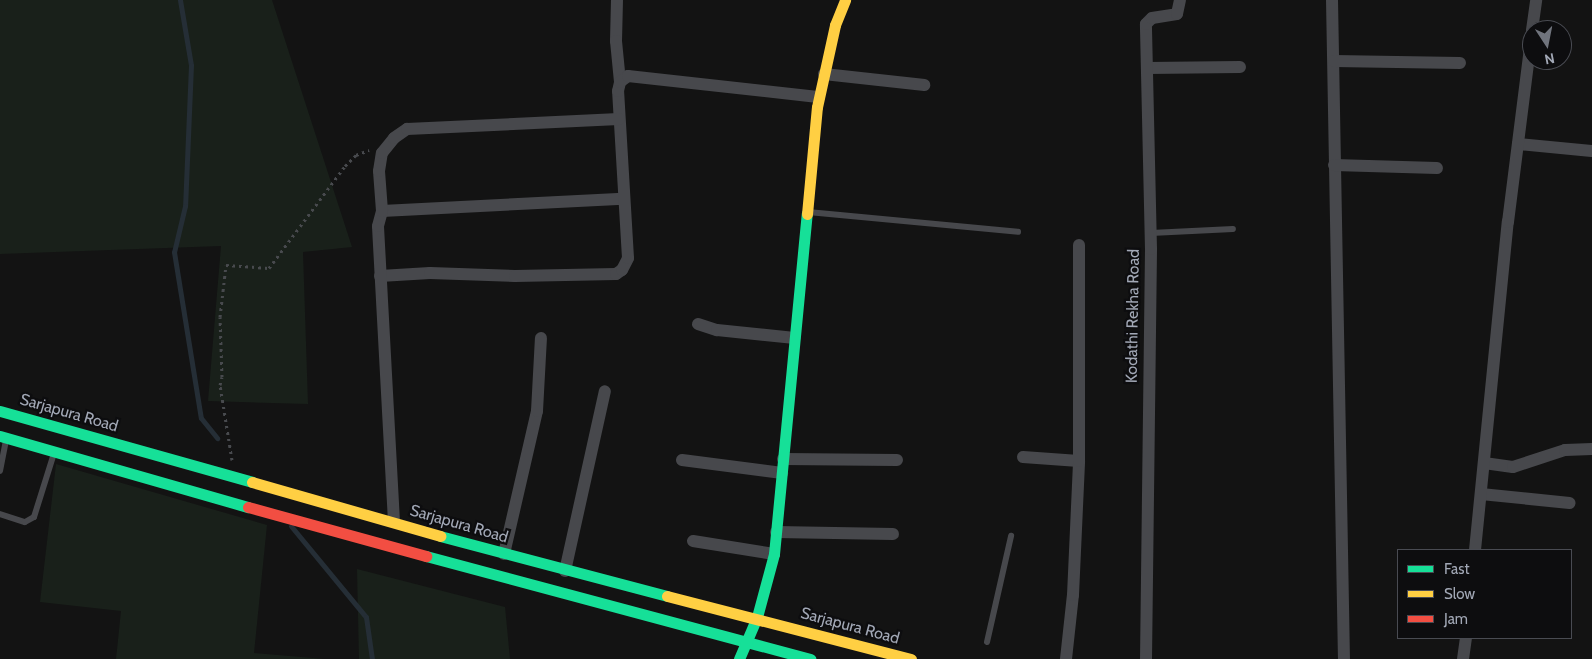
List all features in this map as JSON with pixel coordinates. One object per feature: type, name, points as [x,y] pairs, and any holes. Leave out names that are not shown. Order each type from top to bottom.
[{"type":"main road","points":[[739,659],[757,617],[774,554],[818,98],[835,24],[845,0]]},
{"type":"main road","name":"Sarjapura Road","points":[[0,411],[565,571],[757,617],[911,659]]},
{"type":"main road","points":[[3,437],[291,519],[810,659]]},
{"type":"street","points":[[380,276],[616,274],[626,266],[628,258],[623,199],[619,119],[620,82],[616,41],[617,0]]},
{"type":"street","name":"Kodathi Rekha Road","points":[[1146,659],[1151,233],[1146,24],[1152,18],[1177,14],[1180,0]]},
{"type":"street","points":[[1332,0],[1344,659]]},
{"type":"street","points":[[1533,20],[1536,0]]},
{"type":"street","points":[[1334,61],[1460,63]]},
{"type":"street","points":[[1147,68],[1240,67]]},
{"type":"street","points":[[1475,549],[1527,70]]},
{"type":"street","points":[[824,74],[924,84]]},
{"type":"street","points":[[620,82],[628,76],[818,98]]},
{"type":"street","points":[[394,522],[378,226],[382,211],[379,171],[382,153],[388,145],[407,129],[619,119]]},
{"type":"street","points":[[1518,144],[1592,150]]},
{"type":"street","points":[[1334,165],[1437,168]]},
{"type":"street","points":[[382,211],[623,199]]},
{"type":"street","points":[[1066,659],[1073,596],[1078,461],[1079,245]]},
{"type":"street","points":[[698,324],[717,330],[795,338]]},
{"type":"street","points":[[504,554],[537,411],[541,338]]},
{"type":"street","points":[[565,571],[605,391]]},
{"type":"street","points":[[1484,463],[1513,467],[1565,450],[1592,449]]},
{"type":"street","points":[[1023,457],[1078,461]]},
{"type":"street","points":[[783,459],[897,460]]},
{"type":"street","points":[[682,460],[782,473]]},
{"type":"street","points":[[1481,494],[1570,502]]},
{"type":"street","points":[[776,532],[894,534]]},
{"type":"street","points":[[693,540],[774,554]]},
{"type":"street","points":[[1463,659],[1466,639]]},
{"type":"lane","points":[[808,212],[1018,232]]},
{"type":"lane","points":[[1151,233],[1233,229]]},
{"type":"lane","points":[[0,471],[3,437]]},
{"type":"lane","points":[[0,514],[22,522],[34,517],[55,452]]},
{"type":"lane","points":[[987,642],[1011,536]]},
{"type":"path","points":[[236,478],[224,428],[220,385],[222,377],[220,317],[226,265],[269,268],[356,155],[388,145]]},
{"type":"shaded area","points":[[0,0],[272,0],[352,247],[303,252],[308,404],[208,401],[221,246],[0,254]]},
{"type":"shaded area","points":[[56,464],[267,525],[254,653],[325,659],[116,659],[121,611],[40,602]]},
{"type":"shaded area","points":[[357,569],[505,607],[510,659],[359,659]]},
{"type":"waterway","points":[[180,0],[191,65],[185,206],[174,252],[201,418],[217,438]]},
{"type":"waterway","points":[[291,526],[366,617],[372,659]]},
{"type":"traffic: fast","points":[[739,659],[757,617],[774,554],[807,214]]},
{"type":"traffic: fast","points":[[0,411],[252,482]]},
{"type":"traffic: fast","points":[[0,436],[248,507]]},
{"type":"traffic: fast","points":[[440,536],[667,596]]},
{"type":"traffic: fast","points":[[426,556],[810,659]]},
{"type":"traffic: slow","points":[[807,214],[817,107],[835,25],[845,0]]},
{"type":"traffic: slow","points":[[252,482],[440,536]]},
{"type":"traffic: slow","points":[[667,596],[911,659]]},
{"type":"traffic: jam","points":[[248,507],[426,556]]}]
